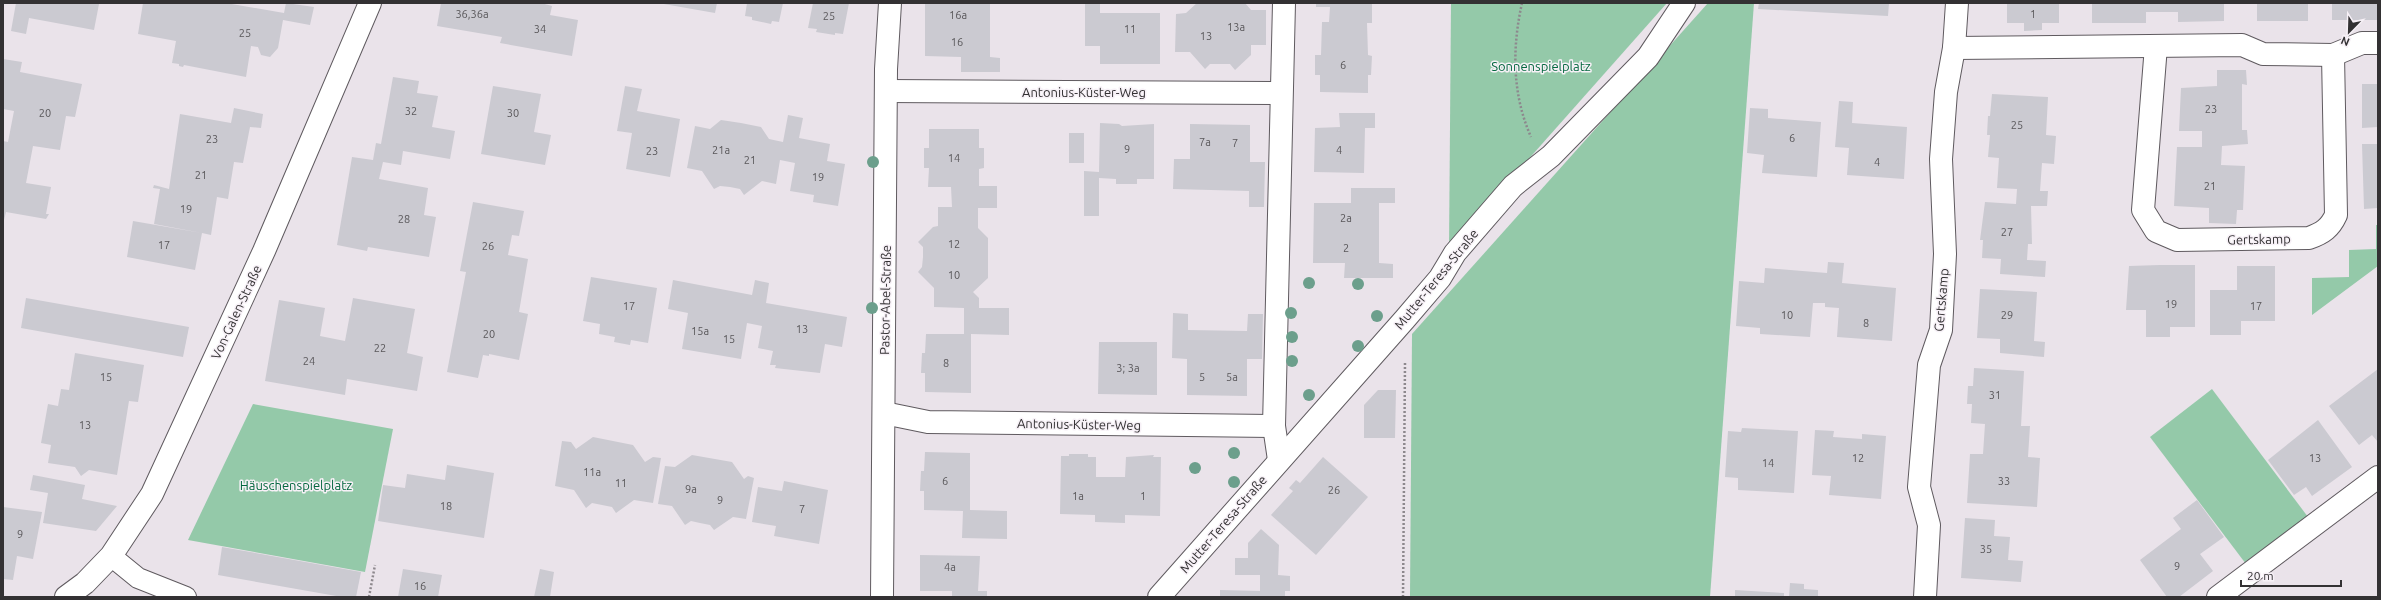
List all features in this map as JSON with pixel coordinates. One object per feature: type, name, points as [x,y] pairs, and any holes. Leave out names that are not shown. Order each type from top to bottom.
[{"type":"street","name":"Von-Galen-Straße","points":[[66,597],[85,583],[111,556],[152,494],[264,251],[370,3]]},
{"type":"street","name":"Pastor-Abel-Straße","points":[[882,597],[886,90],[890,3]]},
{"type":"street","points":[[1279,460],[1274,426],[1284,3]]},
{"type":"street","name":"Mutter-Teresa-Straße","points":[[1159,597],[1175,588],[1279,460],[1440,278],[1455,253],[1513,186],[1551,156],[1648,57],[1684,3]]},
{"type":"street","name":"Gertskamp","points":[[1925,597],[1929,525],[1919,487],[1929,364],[1941,330],[1945,254],[1945,207],[1941,159],[1946,92],[1954,48],[1957,3]]},
{"type":"street","points":[[1954,48],[2242,45],[2263,54],[2333,55],[2362,43],[2378,43]]},
{"type":"street","name":"Gertskamp","points":[[2156,46],[2143,210],[2156,231],[2177,240],[2309,238],[2323,233],[2332,224],[2336,215],[2333,55]]},
{"type":"street","name":"Antonius-Küster-Weg","points":[[886,90],[1281,93]]},
{"type":"street","name":"Antonius-Küster-Weg","points":[[884,413],[928,422],[1274,426]]},
{"type":"street","points":[[2218,597],[2378,477]]},
{"type":"lane","points":[[111,556],[138,578],[186,597]]},
{"type":"path","points":[[1522,3],[1517,42],[1516,90],[1522,116],[1532,138],[1551,156]]},
{"type":"path","points":[[1403,597],[1405,318]]},
{"type":"path","points":[[369,597],[375,565]]},
{"type":"green space","name":"Sonnenspielplatz","points":[[1451,3],[1667,3],[1449,249]]},
{"type":"green space","points":[[1708,3],[1754,3],[1710,597],[1410,597],[1412,334]]},
{"type":"green space","points":[[2376,225],[2378,225],[2378,266],[2312,315],[2312,278],[2349,277],[2349,250],[2376,249]]},
{"type":"green space","points":[[2212,389],[2308,517],[2246,564],[2150,437]]},
{"type":"green space","name":"Häuschenspielplatz","points":[[253,404],[393,429],[365,572],[188,540]]},
{"type":"building","points":[[16,3],[99,4],[94,30],[29,18],[26,34],[11,31]]},
{"type":"building","points":[[143,3],[226,3],[284,13],[286,3],[314,7],[310,25],[283,20],[278,48],[270,57],[261,55],[258,47],[251,46],[246,77],[184,65],[183,67],[179,66],[179,64],[172,63],[176,41],[138,34]]},
{"type":"building","points":[[441,3],[541,3],[552,6],[550,15],[578,20],[572,56],[500,43],[502,37],[437,26]]},
{"type":"building","points":[[658,3],[717,3],[715,13]]},
{"type":"building","points":[[747,3],[783,3],[779,22],[772,21],[771,24],[752,20],[752,17],[745,16]]},
{"type":"building","points":[[813,3],[849,3],[843,34],[835,33],[835,35],[816,32],[817,29],[808,28]]},
{"type":"building","points":[[925,3],[990,3],[990,57],[1000,58],[1000,72],[961,72],[961,57],[925,56]]},
{"type":"building","points":[[1085,3],[1100,3],[1100,13],[1160,13],[1160,64],[1100,64],[1100,46],[1085,46]]},
{"type":"building","points":[[1197,3],[1245,3],[1251,10],[1266,10],[1266,45],[1251,45],[1251,55],[1235,70],[1230,64],[1210,64],[1205,69],[1190,52],[1175,52],[1176,14],[1186,13]]},
{"type":"building","points":[[1316,3],[1372,3],[1372,23],[1367,23],[1368,55],[1372,56],[1371,75],[1368,75],[1368,93],[1320,92],[1320,75],[1315,75],[1315,55],[1321,55],[1322,22],[1329,22],[1330,7],[1316,7]]},
{"type":"building","points":[[1759,3],[1889,3],[1888,16],[1758,9]]},
{"type":"building","points":[[2007,3],[2059,3],[2059,23],[2042,23],[2042,30],[2024,31],[2024,23],[2007,23]]},
{"type":"building","points":[[2092,3],[2224,3],[2224,21],[2178,22],[2178,12],[2146,12],[2146,23],[2092,23]]},
{"type":"building","points":[[2257,3],[2308,3],[2308,21],[2257,21]]},
{"type":"building","points":[[2332,3],[2378,3],[2378,20],[2332,20]]},
{"type":"building","points":[[3,59],[22,62],[20,72],[82,84],[75,117],[66,116],[60,150],[33,146],[26,183],[51,187],[46,214],[49,214],[46,219],[6,212],[3,224],[3,141],[8,142],[14,111],[3,109]]},
{"type":"building","points":[[2217,70],[2246,70],[2247,85],[2242,84],[2242,130],[2247,130],[2248,144],[2222,146],[2221,165],[2245,166],[2243,210],[2237,210],[2236,224],[2209,223],[2209,208],[2174,206],[2177,147],[2202,147],[2202,131],[2179,131],[2181,88],[2217,86]]},
{"type":"building","points":[[393,77],[419,81],[417,93],[438,96],[432,127],[455,131],[450,159],[403,151],[401,165],[383,162],[379,179],[428,188],[424,215],[436,217],[429,257],[368,247],[367,251],[337,245],[352,157],[373,160],[376,143],[381,144]]},
{"type":"building","points":[[2362,84],[2378,84],[2378,127],[2362,128]]},
{"type":"building","points":[[493,86],[541,94],[534,132],[551,135],[545,165],[481,154]]},
{"type":"building","points":[[625,86],[642,89],[637,111],[680,119],[670,177],[626,169],[632,133],[617,131]]},
{"type":"building","points":[[1992,94],[2048,97],[2046,135],[2056,136],[2054,164],[2042,163],[2040,191],[2048,191],[2047,206],[2031,206],[2032,244],[2028,244],[2027,260],[2046,261],[2045,277],[2000,274],[2001,259],[1982,258],[1983,240],[1980,240],[1985,202],[2016,204],[2017,189],[1997,188],[1999,158],[1988,157],[1990,135],[1987,135],[1988,116],[1990,116]]},
{"type":"building","points":[[1839,101],[1853,102],[1852,123],[1907,127],[1904,179],[1847,175],[1849,148],[1835,147]]},
{"type":"building","points":[[234,108],[263,114],[261,128],[250,127],[243,163],[234,162],[228,199],[217,197],[211,235],[154,224],[160,189],[153,188],[154,185],[169,189],[180,114],[231,123]]},
{"type":"building","points":[[1750,108],[1768,109],[1768,118],[1821,122],[1817,177],[1762,173],[1764,155],[1747,153]]},
{"type":"building","points":[[1339,113],[1375,113],[1375,128],[1365,128],[1364,173],[1314,172],[1315,128],[1340,127]]},
{"type":"building","points":[[788,115],[803,118],[799,138],[830,144],[827,161],[845,164],[838,206],[813,202],[814,195],[790,191],[795,163],[780,160],[776,184],[762,181],[744,195],[740,189],[730,187],[720,186],[714,189],[702,171],[687,168],[695,126],[710,129],[721,120],[741,123],[761,127],[769,139],[783,142]]},
{"type":"building","points":[[1100,123],[1119,124],[1122,126],[1154,124],[1154,179],[1137,179],[1137,184],[1116,184],[1116,179],[1099,178],[1099,216],[1084,216],[1084,171],[1099,172]]},
{"type":"building","points":[[1190,124],[1250,125],[1250,162],[1265,162],[1264,207],[1249,207],[1249,191],[1173,189],[1174,159],[1190,159]]},
{"type":"building","points":[[929,129],[979,129],[979,148],[984,148],[984,168],[979,169],[979,186],[997,186],[997,208],[978,208],[978,228],[988,238],[988,278],[973,292],[979,298],[979,308],[1009,308],[1009,335],[971,334],[971,393],[925,392],[925,373],[921,373],[922,353],[925,353],[926,334],[964,334],[964,308],[934,307],[934,288],[918,272],[922,267],[923,247],[918,242],[933,227],[938,226],[938,207],[952,207],[951,187],[928,187],[929,168],[924,168],[924,148],[929,148]]},
{"type":"building","points":[[1069,133],[1084,133],[1084,163],[1069,163]]},
{"type":"building","points":[[2362,144],[2378,144],[2378,208],[2364,209]]},
{"type":"building","points":[[1351,188],[1395,188],[1395,203],[1379,203],[1379,263],[1393,264],[1393,278],[1344,278],[1345,263],[1313,263],[1314,203],[1351,203]]},
{"type":"building","points":[[473,202],[524,211],[519,236],[512,235],[508,255],[528,259],[519,312],[528,314],[519,360],[489,354],[489,356],[483,355],[478,378],[447,372],[466,272],[460,271]]},
{"type":"building","points":[[133,221],[202,233],[195,270],[127,257]]},
{"type":"building","points":[[1828,262],[1844,263],[1842,283],[1896,288],[1892,341],[1837,337],[1839,308],[1825,307],[1825,303],[1813,303],[1810,337],[1760,334],[1760,328],[1736,326],[1739,281],[1764,283],[1765,268],[1827,273]]},
{"type":"building","points":[[2195,265],[2195,327],[2170,327],[2170,337],[2146,337],[2146,310],[2126,310],[2129,266]]},
{"type":"building","points":[[2237,266],[2275,266],[2275,321],[2241,321],[2241,335],[2210,335],[2210,290],[2237,290]]},
{"type":"building","points":[[591,277],[657,288],[648,343],[631,340],[630,345],[614,342],[615,337],[599,334],[600,324],[583,321]]},
{"type":"building","points":[[673,280],[752,295],[755,280],[769,283],[766,303],[847,317],[842,347],[825,344],[820,373],[775,368],[776,365],[770,365],[773,351],[758,348],[762,326],[747,323],[741,359],[682,349],[688,313],[668,309]]},
{"type":"building","points":[[1980,289],[2037,292],[2034,341],[2045,342],[2044,357],[2000,353],[2000,339],[1977,338]]},
{"type":"building","points":[[26,298],[189,327],[183,357],[21,328]]},
{"type":"building","points":[[353,298],[415,309],[407,353],[423,357],[417,391],[347,379],[345,395],[265,381],[279,300],[325,308],[320,336],[345,341]]},
{"type":"building","points":[[1173,313],[1188,314],[1188,330],[1247,331],[1248,314],[1263,314],[1262,359],[1247,359],[1247,396],[1187,395],[1187,359],[1172,358]]},
{"type":"building","points":[[1099,342],[1157,342],[1157,395],[1098,394]]},
{"type":"building","points":[[75,353],[144,365],[138,402],[129,401],[117,475],[89,470],[81,476],[75,467],[48,463],[51,445],[41,443],[48,404],[58,406],[61,389],[69,390]]},
{"type":"building","points":[[1974,368],[2024,371],[2021,426],[2030,426],[2028,457],[2040,458],[2037,507],[1967,503],[1970,454],[1983,454],[1985,424],[1971,423],[1972,404],[1967,404],[1968,386],[1973,386]]},
{"type":"building","points":[[2378,369],[2378,442],[2372,435],[2359,445],[2329,406]]},
{"type":"building","points":[[1378,390],[1396,390],[1395,438],[1364,438],[1364,405]]},
{"type":"building","points":[[2318,420],[2352,467],[2312,496],[2306,487],[2294,495],[2268,460]]},
{"type":"building","points":[[1742,428],[1798,431],[1794,493],[1738,490],[1738,478],[1725,477],[1728,431],[1741,432]]},
{"type":"building","points":[[1815,430],[1834,431],[1833,437],[1862,439],[1862,434],[1886,436],[1881,499],[1829,495],[1831,476],[1812,475]]},
{"type":"building","points":[[593,437],[633,445],[645,462],[653,457],[661,458],[653,503],[634,500],[616,513],[612,507],[592,503],[586,508],[574,490],[555,486],[562,441],[571,442],[576,449]]},
{"type":"building","points":[[925,452],[970,453],[970,510],[1007,511],[1007,539],[962,538],[963,511],[924,510],[924,491],[920,491],[921,471],[924,471]]},
{"type":"building","points":[[1069,454],[1088,454],[1088,457],[1096,457],[1096,477],[1125,477],[1126,457],[1154,455],[1153,457],[1161,457],[1160,516],[1125,515],[1125,523],[1095,522],[1095,515],[1060,514],[1061,456],[1069,456]]},
{"type":"building","points":[[692,455],[732,462],[744,479],[748,476],[754,478],[746,519],[733,517],[714,530],[710,525],[691,521],[685,525],[672,506],[658,504],[665,466],[675,467]]},
{"type":"building","points":[[1323,457],[1368,497],[1316,555],[1271,515],[1293,491],[1289,488],[1296,480],[1300,483]]},
{"type":"building","points":[[447,465],[494,473],[484,538],[378,521],[383,485],[405,488],[407,474],[445,480]]},
{"type":"building","points":[[33,475],[85,485],[82,499],[117,506],[96,531],[43,523],[48,493],[30,490]]},
{"type":"building","points":[[784,481],[828,490],[819,544],[774,536],[776,526],[752,522],[758,487],[782,491]]},
{"type":"building","points":[[2197,500],[2224,537],[2200,554],[2213,571],[2179,597],[2167,597],[2140,560],[2181,529],[2173,518]]},
{"type":"building","points":[[3,507],[42,512],[33,559],[17,556],[13,580],[3,579]]},
{"type":"building","points":[[1965,518],[1995,520],[1994,536],[2010,537],[2008,560],[2023,561],[2021,582],[1961,578]]},
{"type":"building","points":[[1261,529],[1279,545],[1278,575],[1290,576],[1290,591],[1285,591],[1285,597],[1220,597],[1220,590],[1260,591],[1260,575],[1235,575],[1235,558],[1248,558],[1248,543]]},
{"type":"building","points":[[222,547],[361,572],[356,597],[342,597],[218,575]]},
{"type":"building","points":[[920,555],[980,556],[978,591],[987,591],[987,597],[952,597],[952,591],[920,591]]},
{"type":"building","points":[[403,569],[442,575],[438,597],[398,597]]},
{"type":"building","points":[[540,569],[554,572],[550,597],[534,597]]},
{"type":"building","points":[[1790,583],[1804,584],[1804,589],[1818,590],[1818,597],[1789,597]]},
{"type":"building","points":[[1735,590],[1784,593],[1784,597],[1735,597]]}]
